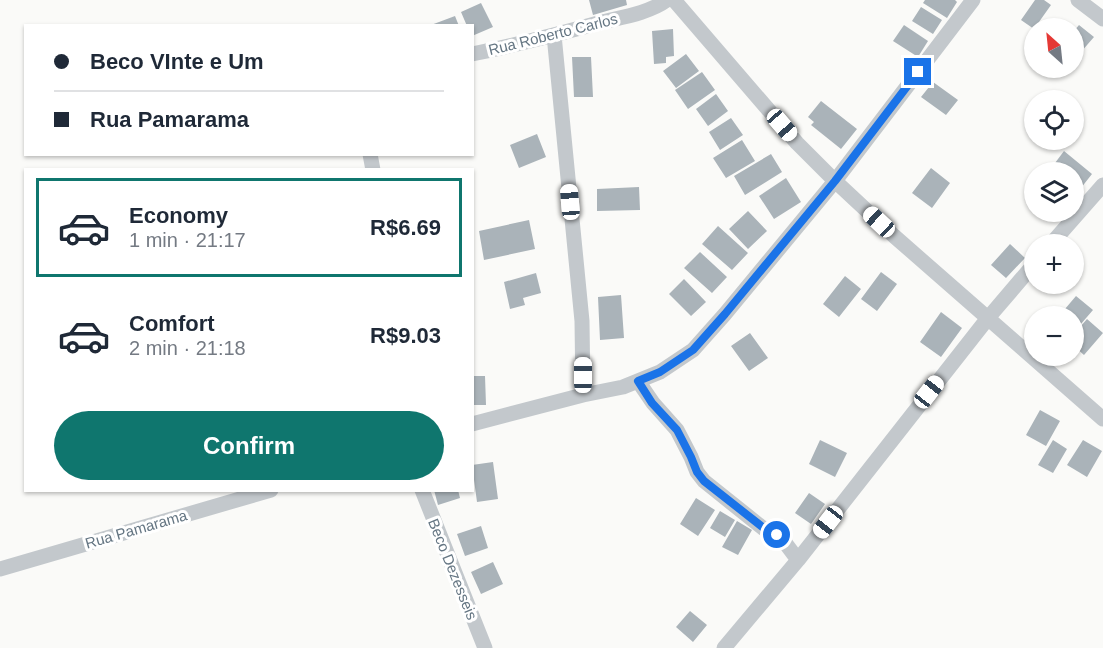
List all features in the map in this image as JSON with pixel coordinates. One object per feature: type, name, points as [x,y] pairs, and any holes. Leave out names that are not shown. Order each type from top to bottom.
[{"type":"street","name":"Rua Roberto Carlos","points":[[474,54],[554,35],[650,8],[667,0]]},
{"type":"street","points":[[674,0],[797,143],[835,181],[894,236],[1103,419]]},
{"type":"street","points":[[474,423],[622,387],[660,372],[693,350],[835,181],[974,0]]},
{"type":"street","points":[[1078,0],[1103,19]]},
{"type":"street","points":[[554,35],[582,321],[583,395]]},
{"type":"street","points":[[1060,234],[1103,185]]},
{"type":"street","points":[[724,648],[798,560],[988,318],[1024,276]]},
{"type":"street","points":[[638,381],[652,403],[677,430],[697,472],[704,481],[765,529],[783,540],[798,560]]},
{"type":"street","name":"Rua Pamarama","points":[[0,569],[264,492]]},
{"type":"street","name":"Beco Dezesseis","points":[[423,492],[485,648]]},
{"type":"building","points":[[589,0],[626,0],[627,5],[593,15]]},
{"type":"building","points":[[925,0],[955,0],[957,2],[947,18],[923,3]]},
{"type":"building","points":[[1035,0],[1044,0],[1051,5],[1042,18],[1024,18],[1024,22],[1021,20]]},
{"type":"building","points":[[481,3],[493,27],[474,35],[474,24],[466,24],[461,12]]},
{"type":"building","points":[[921,7],[942,20],[933,34],[912,21]]},
{"type":"building","points":[[455,16],[458,24],[434,24]]},
{"type":"building","points":[[904,25],[928,41],[918,57],[893,41]]},
{"type":"building","points":[[673,29],[674,56],[666,57],[666,63],[654,64],[652,31]]},
{"type":"building","points":[[1084,29],[1094,37],[1084,48]]},
{"type":"building","points":[[686,54],[699,71],[676,88],[663,71]]},
{"type":"building","points":[[572,57],[591,57],[593,97],[574,97]]},
{"type":"building","points":[[702,72],[715,90],[688,109],[675,90]]},
{"type":"building","points":[[933,82],[958,100],[946,115],[921,97]]},
{"type":"building","points":[[716,94],[728,111],[708,126],[696,109]]},
{"type":"building","points":[[821,101],[857,129],[841,149],[811,125],[814,122],[808,117]]},
{"type":"building","points":[[731,118],[743,135],[720,150],[709,132]]},
{"type":"building","points":[[537,134],[546,157],[519,168],[510,145]]},
{"type":"building","points":[[742,140],[755,161],[726,178],[713,158]]},
{"type":"building","points":[[1064,151],[1077,162],[1056,162]]},
{"type":"building","points":[[771,154],[782,172],[745,195],[734,176]]},
{"type":"building","points":[[1084,167],[1092,174],[1084,184]]},
{"type":"building","points":[[931,168],[950,183],[932,208],[912,193]]},
{"type":"building","points":[[786,178],[801,202],[774,219],[759,196]]},
{"type":"building","points":[[639,187],[640,210],[597,211],[597,189]]},
{"type":"building","points":[[748,211],[767,231],[748,249],[729,229]]},
{"type":"building","points":[[529,220],[535,249],[484,260],[479,231]]},
{"type":"building","points":[[718,226],[748,253],[732,270],[702,244]]},
{"type":"building","points":[[1010,244],[1024,257],[1006,278],[991,265]]},
{"type":"building","points":[[700,252],[727,277],[712,293],[684,268]]},
{"type":"building","points":[[881,272],[897,284],[877,311],[861,299]]},
{"type":"building","points":[[536,273],[541,293],[523,298],[525,305],[510,309],[504,282]]},
{"type":"building","points":[[845,276],[861,289],[839,317],[823,304]]},
{"type":"building","points":[[684,279],[706,302],[691,316],[669,294]]},
{"type":"building","points":[[621,295],[624,338],[600,340],[598,297]]},
{"type":"building","points":[[1076,296],[1093,310],[1084,320],[1084,306],[1068,306]]},
{"type":"building","points":[[941,312],[962,328],[941,357],[920,342]]},
{"type":"building","points":[[1087,319],[1103,333],[1084,355],[1084,322]]},
{"type":"building","points":[[750,333],[768,358],[749,371],[731,346]]},
{"type":"building","points":[[474,376],[485,376],[486,405],[474,405]]},
{"type":"building","points":[[1040,410],[1060,421],[1046,446],[1026,435]]},
{"type":"building","points":[[820,440],[847,453],[835,477],[809,464]]},
{"type":"building","points":[[1053,440],[1067,449],[1053,473],[1038,465]]},
{"type":"building","points":[[1083,440],[1102,451],[1087,477],[1067,465]]},
{"type":"building","points":[[493,462],[498,499],[477,502],[474,465]]},
{"type":"building","points":[[435,492],[458,492],[460,498],[438,505]]},
{"type":"building","points":[[809,493],[825,504],[811,524],[795,513]]},
{"type":"building","points":[[696,498],[715,510],[698,536],[680,524]]},
{"type":"building","points":[[720,511],[735,520],[725,537],[710,528]]},
{"type":"building","points":[[737,521],[752,530],[738,555],[722,547]]},
{"type":"building","points":[[481,526],[488,548],[465,556],[457,534]]},
{"type":"building","points":[[493,562],[503,584],[481,594],[471,572]]},
{"type":"building","points":[[690,611],[707,625],[693,642],[676,627]]},
{"type":"route","points":[[777,535],[765,529],[704,481],[697,472],[677,430],[652,403],[638,381],[660,372],[693,350],[835,181],[918,72]]}]
